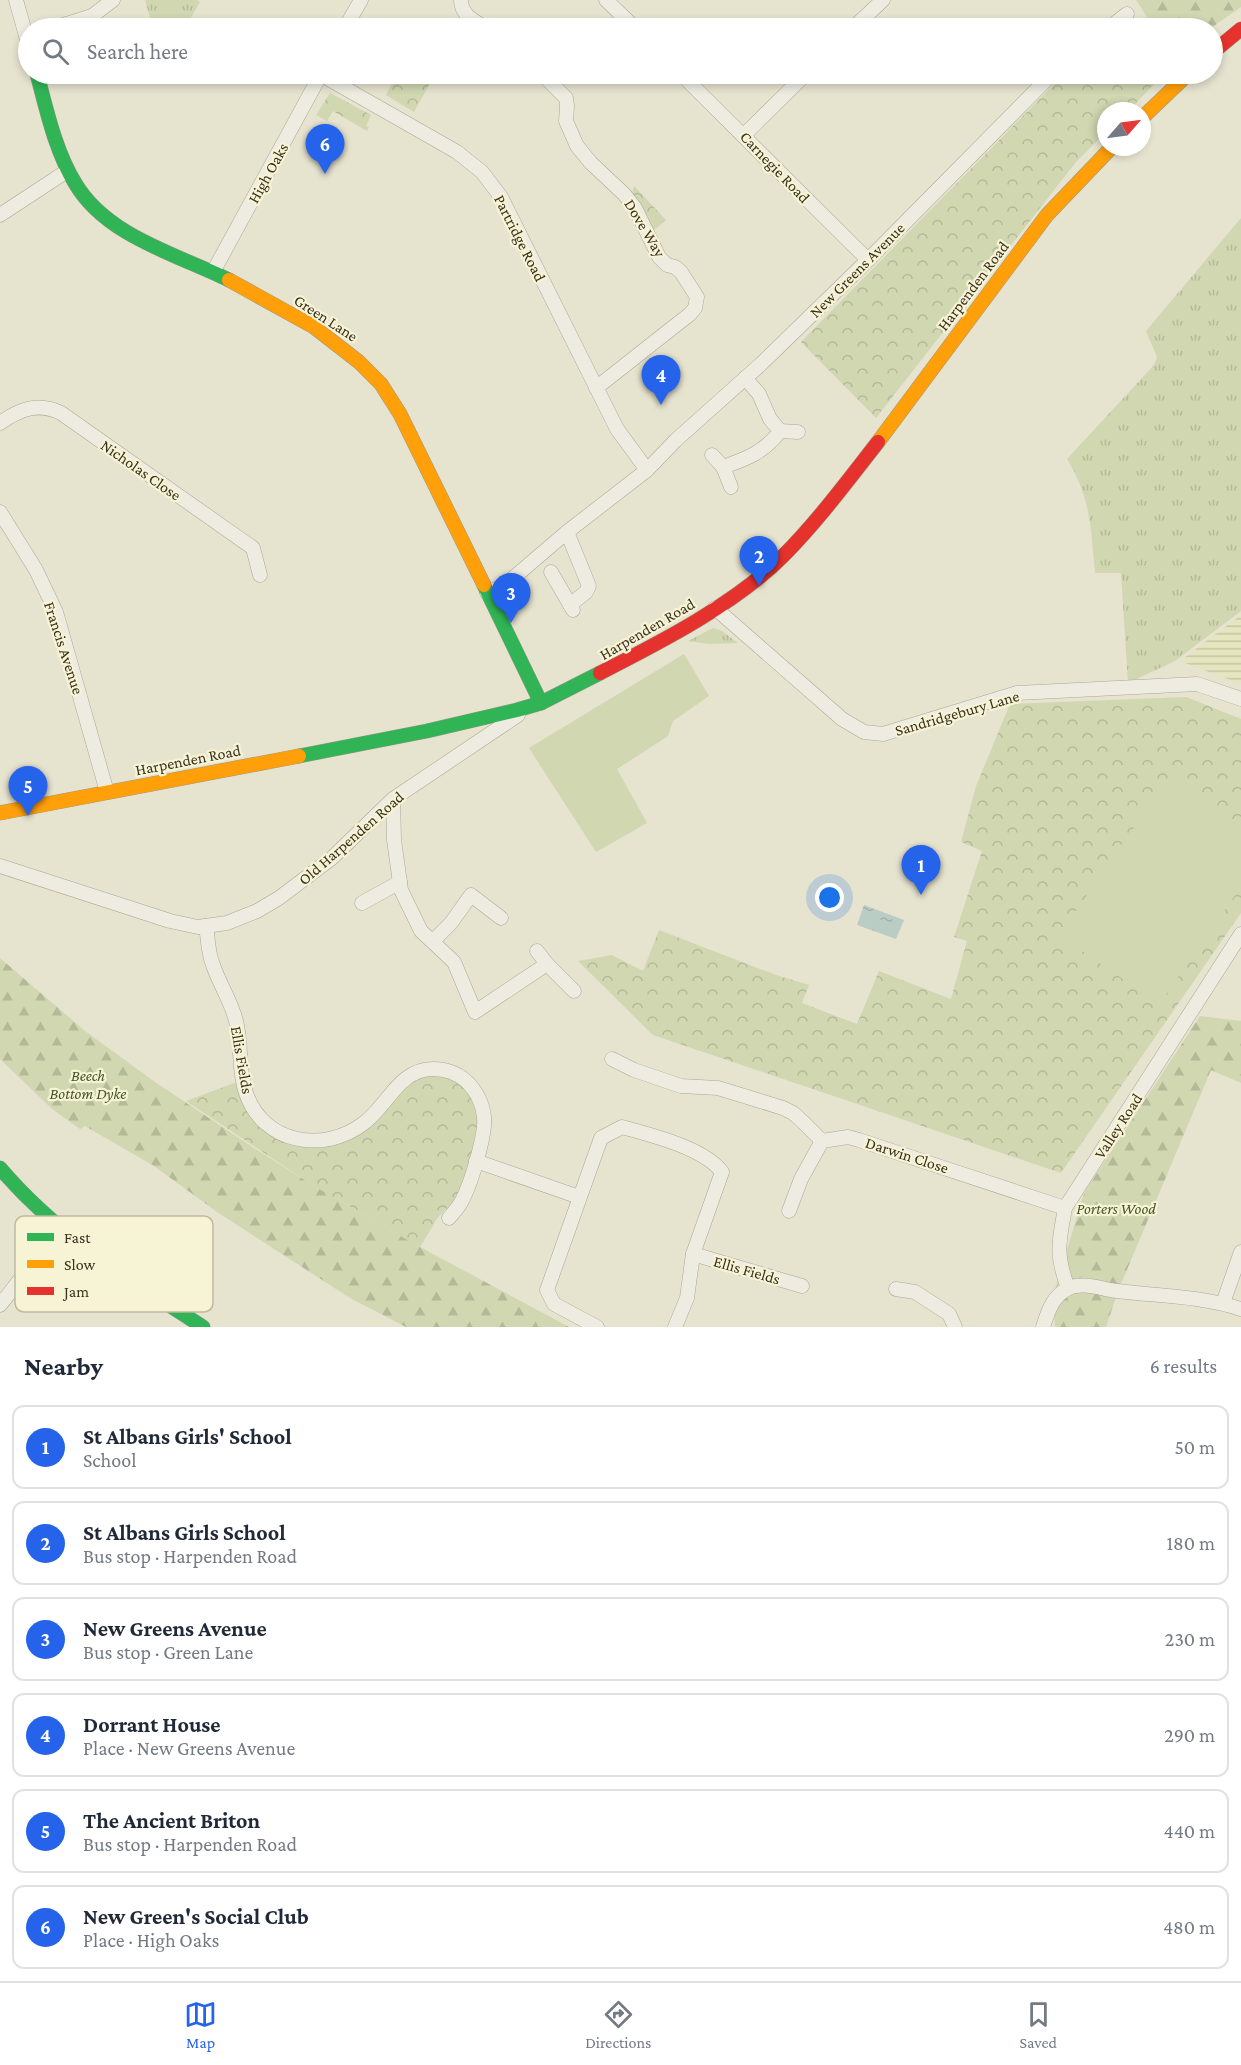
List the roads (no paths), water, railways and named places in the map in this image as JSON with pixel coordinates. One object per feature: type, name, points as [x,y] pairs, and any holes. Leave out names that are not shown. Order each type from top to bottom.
[{"type":"main road","points":[[1223,44],[1241,28]]},
{"type":"main road","name":"Green Lane","points":[[40,84],[67,171],[83,195],[102,216],[132,235],[213,272],[275,305],[342,346],[379,381],[400,414],[541,703]]},
{"type":"main road","points":[[1151,109],[1178,84]]},
{"type":"main road","name":"Harpenden Road","points":[[0,813],[427,731],[517,710],[541,703],[638,654],[715,608],[751,583],[784,555],[851,476],[1047,215],[1103,156]]},
{"type":"main road","points":[[0,1168],[20,1193],[46,1216]]},
{"type":"main road","points":[[180,1312],[203,1327]]},
{"type":"street","points":[[16,0],[22,18]]},
{"type":"street","points":[[351,18],[361,0]]},
{"type":"street","points":[[461,0],[465,14],[471,18]]},
{"type":"street","points":[[606,0],[625,18]]},
{"type":"street","points":[[864,18],[883,0]]},
{"type":"street","points":[[86,18],[92,16],[110,1]]},
{"type":"street","points":[[1122,18],[1127,14]]},
{"type":"street","name":"High Oaks","points":[[213,272],[315,84]]},
{"type":"street","name":"Partridge Road","points":[[338,84],[457,152],[482,172],[501,197],[617,429],[647,470]]},
{"type":"street","name":"Dove Way","points":[[552,84],[566,98],[568,112],[566,121],[578,146],[591,163],[624,194],[635,208],[659,257],[667,265],[681,272],[697,297],[695,308],[690,314],[596,388]]},
{"type":"street","name":"Carnegie Road","points":[[691,84],[868,260]]},
{"type":"street","points":[[744,135],[796,84]]},
{"type":"street","name":"New Greens Avenue","points":[[487,593],[505,585],[567,532],[647,470],[868,260],[1042,84]]},
{"type":"street","points":[[0,215],[67,171]]},
{"type":"street","points":[[745,378],[759,394],[770,419],[780,431],[798,432]]},
{"type":"street","name":"Nicholas Close","points":[[0,423],[27,408],[42,407],[61,413],[252,548],[260,575]]},
{"type":"street","points":[[723,468],[753,456],[772,441],[780,431]]},
{"type":"street","points":[[712,455],[723,468],[731,487]]},
{"type":"street","name":"Francis Avenue","points":[[0,512],[36,570],[56,612],[106,792]]},
{"type":"street","points":[[567,532],[589,585],[586,592],[569,611]]},
{"type":"street","points":[[551,572],[569,611]]},
{"type":"street","points":[[569,611],[590,600]]},
{"type":"street","name":"Sandridgebury Lane","points":[[715,608],[842,719],[864,732],[882,734],[1017,693],[1197,684],[1241,699]]},
{"type":"street","name":"Old Harpenden Road","points":[[0,866],[171,921],[198,927],[227,923],[279,898],[332,858],[393,799],[518,715]]},
{"type":"street","points":[[393,799],[394,840],[401,890],[422,931],[454,963],[475,1012],[547,964]]},
{"type":"street","points":[[362,903],[400,882]]},
{"type":"street","points":[[433,940],[451,923],[471,895],[501,918]]},
{"type":"street","name":"Ellis Fields","points":[[206,926],[211,960],[235,1019],[245,1091],[251,1106],[266,1124],[287,1137],[300,1141],[328,1140],[341,1136],[364,1124],[403,1080],[431,1069],[440,1069],[459,1076],[473,1089],[484,1118],[482,1139],[466,1192],[449,1218]]},
{"type":"street","name":"Valley Road","points":[[1068,1288],[1061,1268],[1058,1246],[1065,1208],[1241,934]]},
{"type":"street","points":[[537,951],[574,992]]},
{"type":"street","points":[[612,1059],[634,1070],[681,1086],[718,1088],[793,1113],[822,1141],[801,1179],[789,1211]]},
{"type":"street","name":"Ellis Fields","points":[[597,1327],[554,1304],[547,1290],[602,1138],[622,1127],[693,1150],[715,1162],[722,1172],[693,1254],[687,1298],[675,1327]]},
{"type":"street","name":"Darwin Close","points":[[822,1141],[848,1137],[859,1140],[1065,1208]]},
{"type":"street","points":[[476,1161],[579,1197]]},
{"type":"street","points":[[1223,1303],[1241,1252]]},
{"type":"street","name":"Ellis Fields","points":[[693,1254],[802,1286]]},
{"type":"street","points":[[0,1305],[15,1286]]},
{"type":"street","points":[[1043,1327],[1053,1300],[1068,1288],[1079,1286],[1223,1303],[1241,1309]]},
{"type":"street","points":[[896,1289],[915,1292],[949,1314],[955,1327]]},
{"type":"water","points":[[864,905],[904,920],[896,939],[857,925]]},
{"type":"place","name":"New Green's Social Club","points":[[325,174]]},
{"type":"place","name":"Dorrant House","points":[[661,405]]},
{"type":"place","name":"St Albans Girls School","points":[[759,586]]},
{"type":"place","name":"New Greens Avenue","points":[[511,623]]},
{"type":"place","name":"The Ancient Briton","points":[[28,816]]},
{"type":"place","name":"St Albans Girls' School","points":[[921,895]]},
{"type":"park label","name":"Beech Bottom Dyke","points":[[88,1084]]},
{"type":"park label","name":"Porters Wood","points":[[1116,1208]]}]
